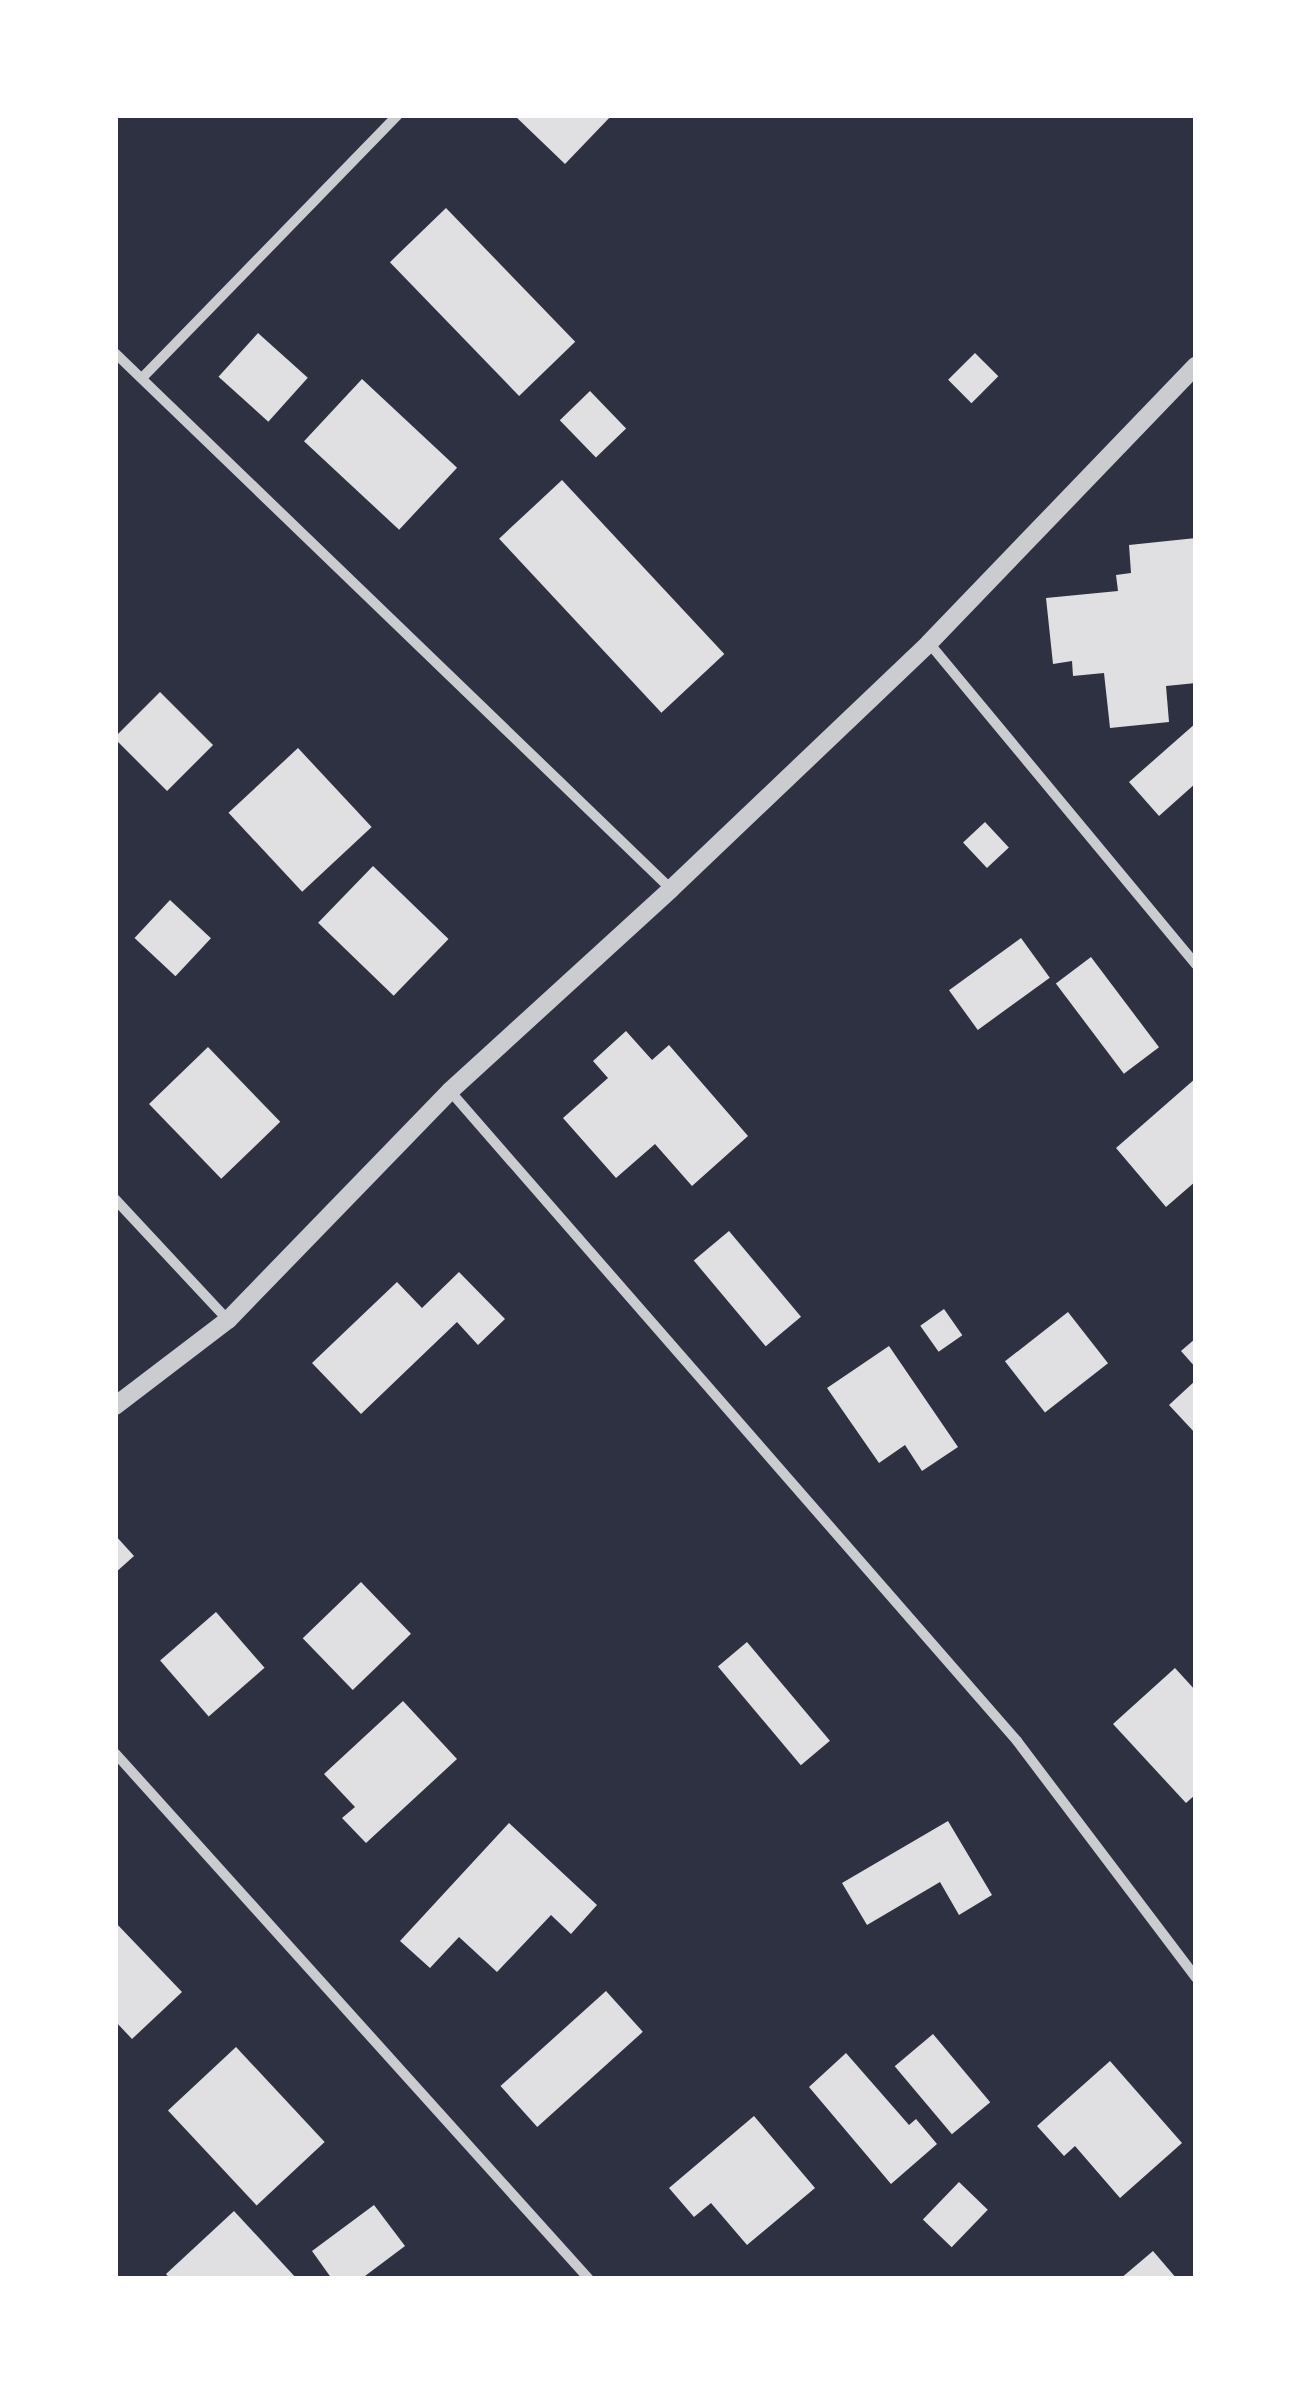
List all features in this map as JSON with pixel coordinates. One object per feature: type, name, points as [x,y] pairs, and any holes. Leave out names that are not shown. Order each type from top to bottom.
[{"type":"street","points":[[144,377],[398,115]]},
{"type":"street","points":[[115,352],[672,889]]},
{"type":"street","points":[[115,1406],[228,1320],[450,1091],[672,889],[929,642],[1196,366]]},
{"type":"street","points":[[929,642],[1196,965]]},
{"type":"street","points":[[450,1091],[1017,1741],[1196,1978]]},
{"type":"street","points":[[115,1200],[228,1320]]},
{"type":"street","points":[[115,1753],[588,2279]]},
{"type":"building","points":[[514,115],[612,115],[565,164]]},
{"type":"building","points":[[446,208],[575,342],[519,396],[390,262]]},
{"type":"building","points":[[258,333],[308,378],[268,422],[219,377]]},
{"type":"building","points":[[975,353],[998,376],[971,403],[948,380]]},
{"type":"building","points":[[362,379],[457,468],[399,530],[304,441]]},
{"type":"building","points":[[590,391],[626,428],[596,458],[560,420]]},
{"type":"building","points":[[562,480],[724,654],[661,713],[499,539]]},
{"type":"building","points":[[1196,538],[1196,683],[1166,686],[1169,722],[1110,728],[1104,673],[1073,676],[1072,661],[1053,664],[1046,598],[1118,591],[1116,575],[1131,573],[1129,545]]},
{"type":"building","points":[[160,692],[213,745],[167,791],[115,739]]},
{"type":"building","points":[[1196,723],[1196,783],[1159,816],[1129,782]]},
{"type":"building","points":[[298,748],[372,827],[302,892],[229,813]]},
{"type":"building","points":[[985,822],[1009,848],[987,868],[963,842]]},
{"type":"building","points":[[373,866],[449,939],[394,996],[318,923]]},
{"type":"building","points":[[170,900],[211,938],[175,976],[135,938]]},
{"type":"building","points":[[1021,938],[1050,978],[978,1030],[949,990]]},
{"type":"building","points":[[1091,957],[1159,1047],[1124,1074],[1056,983]]},
{"type":"building","points":[[626,1031],[652,1060],[669,1045],[748,1136],[692,1186],[655,1144],[616,1178],[563,1118],[608,1078],[593,1061]]},
{"type":"building","points":[[208,1047],[280,1122],[221,1179],[149,1104]]},
{"type":"building","points":[[1196,1078],[1196,1181],[1166,1207],[1116,1148]]},
{"type":"building","points":[[729,1231],[801,1317],[766,1346],[694,1261]]},
{"type":"building","points":[[459,1272],[505,1319],[478,1345],[457,1322],[361,1414],[312,1363],[397,1282],[422,1308]]},
{"type":"building","points":[[944,1309],[962,1335],[939,1352],[920,1326]]},
{"type":"building","points":[[1068,1312],[1108,1363],[1045,1412],[1005,1361]]},
{"type":"building","points":[[1196,1338],[1196,1368],[1181,1351]]},
{"type":"building","points":[[889,1346],[958,1447],[922,1471],[905,1445],[879,1463],[827,1388]]},
{"type":"building","points":[[1196,1380],[1196,1434],[1169,1405]]},
{"type":"building","points":[[115,1535],[134,1556],[115,1573]]},
{"type":"building","points":[[361,1582],[411,1634],[353,1690],[303,1638]]},
{"type":"building","points":[[216,1612],[265,1668],[209,1716],[160,1661]]},
{"type":"building","points":[[747,1642],[830,1741],[801,1765],[718,1666]]},
{"type":"building","points":[[1175,1668],[1196,1691],[1196,1794],[1186,1803],[1113,1724]]},
{"type":"building","points":[[403,1701],[457,1759],[366,1843],[342,1818],[355,1807],[324,1774]]},
{"type":"building","points":[[948,1821],[992,1895],[959,1915],[940,1882],[867,1925],[842,1883]]},
{"type":"building","points":[[509,1823],[597,1905],[571,1934],[551,1915],[497,1972],[459,1937],[430,1968],[400,1941]]},
{"type":"building","points":[[115,1922],[182,1992],[132,2039],[115,2021]]},
{"type":"building","points":[[606,1991],[643,2032],[537,2127],[500,2086]]},
{"type":"building","points":[[933,2034],[990,2102],[952,2134],[895,2066]]},
{"type":"building","points":[[236,2047],[325,2142],[257,2206],[168,2110]]},
{"type":"building","points":[[846,2053],[909,2125],[916,2119],[937,2144],[891,2184],[809,2087]]},
{"type":"building","points":[[1110,2061],[1182,2143],[1120,2198],[1075,2146],[1064,2156],[1037,2126]]},
{"type":"building","points":[[754,2116],[815,2188],[747,2245],[711,2203],[694,2217],[669,2188]]},
{"type":"building","points":[[959,2182],[988,2210],[952,2247],[923,2219]]},
{"type":"building","points":[[374,2205],[405,2246],[361,2279],[332,2279],[312,2251]]},
{"type":"building","points":[[234,2211],[297,2279],[170,2279],[166,2274]]},
{"type":"building","points":[[1153,2251],[1177,2279],[1120,2279]]}]
